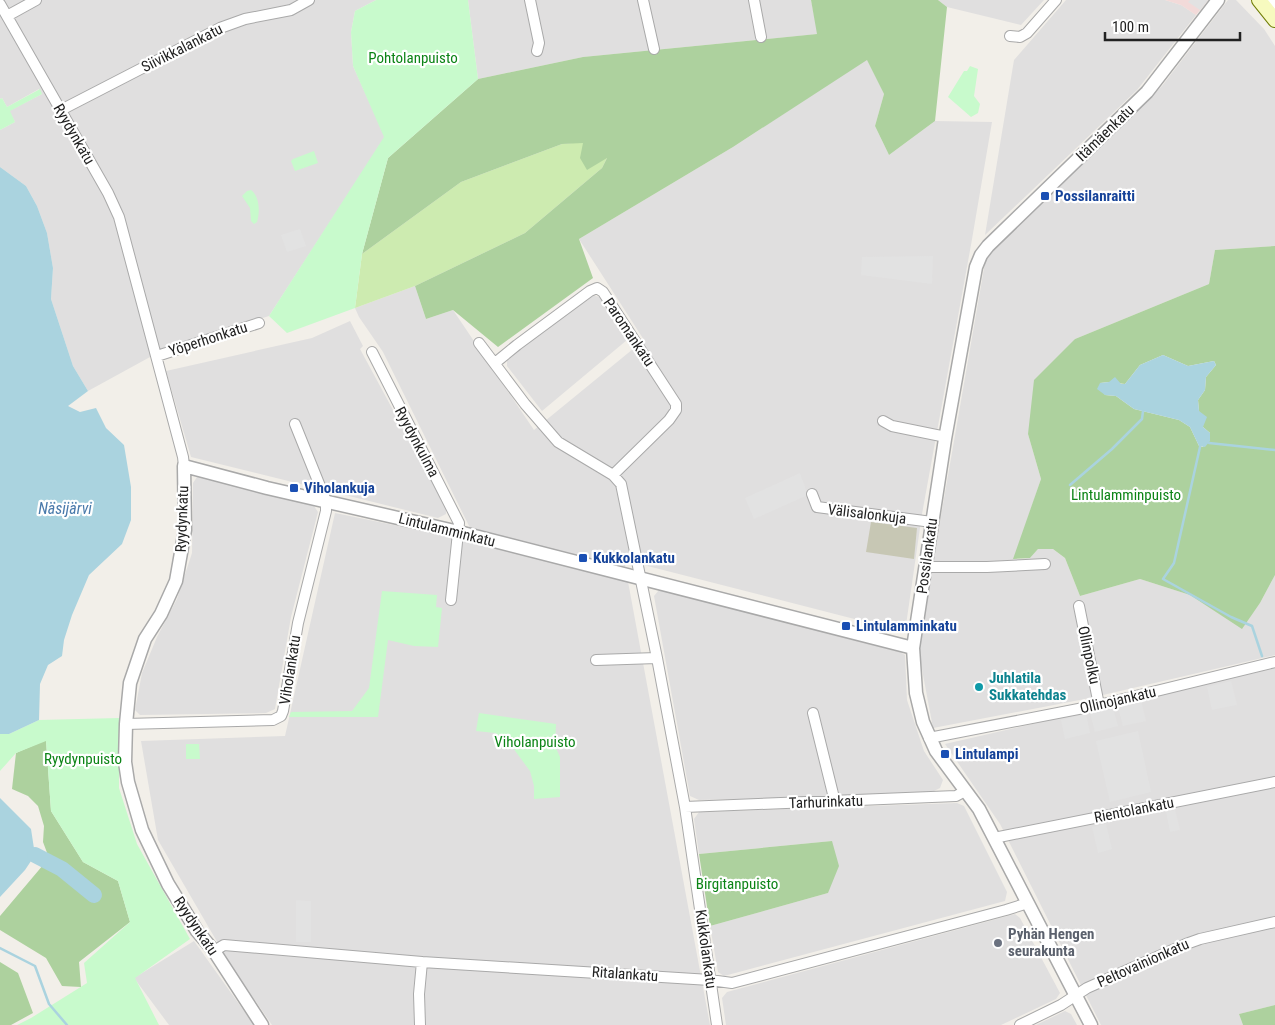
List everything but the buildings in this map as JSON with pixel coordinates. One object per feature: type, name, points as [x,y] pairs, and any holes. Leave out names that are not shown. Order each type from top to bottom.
[{"type":"street","points":[[7,16],[36,0]]},
{"type":"street","name":"Siivikkalankatu","points":[[61,110],[220,28],[245,19],[291,10],[309,0]]},
{"type":"street","points":[[530,0],[539,43],[537,51]]},
{"type":"street","points":[[643,0],[654,48]]},
{"type":"street","points":[[754,0],[761,37]]},
{"type":"street","points":[[1010,36],[1020,37],[1027,33],[1056,0]]},
{"type":"street","name":"Itämäenkatu","points":[[981,255],[988,245],[1147,92],[1218,0]]},
{"type":"street","name":"Ryydynkatu","points":[[0,4],[108,192],[119,217],[183,457],[185,530],[180,563],[176,581],[145,640],[130,683],[125,762],[128,782],[142,830],[178,900],[197,931],[214,951],[262,1025]]},
{"type":"street","name":"Possilankatu","points":[[981,255],[976,268],[946,437],[913,648],[916,693],[929,738],[941,758],[979,809],[1091,1025]]},
{"type":"street","name":"Paromankatu","points":[[495,364],[590,290],[597,288],[602,292],[676,404],[676,410],[669,420],[614,474]]},
{"type":"street","name":"Yöperhonkatu","points":[[157,356],[259,323]]},
{"type":"street","points":[[479,343],[525,404],[558,442],[614,474]]},
{"type":"street","name":"Ryydynkulma","points":[[372,352],[458,519],[459,532]]},
{"type":"street","points":[[883,422],[892,426],[946,437]]},
{"type":"street","points":[[295,424],[326,501]]},
{"type":"street","name":"Lintulamminkatu","points":[[184,466],[267,488],[459,532],[913,648]]},
{"type":"street","name":"Kukkolankatu","points":[[614,474],[621,484],[642,579],[685,807],[717,1025]]},
{"type":"street","name":"Välisalonkuja","points":[[812,494],[817,508],[932,522]]},
{"type":"street","name":"Viholankatu","points":[[126,724],[269,721],[281,716],[300,613],[326,511],[326,501]]},
{"type":"street","points":[[450,600],[459,532]]},
{"type":"street","points":[[926,567],[987,567],[1045,564]]},
{"type":"street","name":"Ollinpolku","points":[[1079,606],[1100,705]]},
{"type":"street","points":[[596,660],[657,658]]},
{"type":"street","name":"Ollinojankatu","points":[[929,738],[1100,705],[1275,662]]},
{"type":"street","points":[[813,713],[835,802]]},
{"type":"street","name":"Rientolankatu","points":[[994,838],[1275,782]]},
{"type":"street","name":"Tarhurinkatu","points":[[685,807],[956,796],[965,791]]},
{"type":"street","name":"Ritalankatu","points":[[214,951],[224,945],[422,962],[710,980],[732,983],[1028,903]]},
{"type":"street","name":"Peltovainionkatu","points":[[1020,1025],[1075,997],[1087,988],[1186,944],[1275,922]]},
{"type":"street","points":[[420,1025],[419,994],[422,962]]},
{"type":"shaded area","points":[[0,0],[376,0],[355,11],[351,32],[353,66],[385,137],[269,316],[161,351],[88,391],[73,366],[51,299],[53,268],[47,233],[37,206],[26,186],[0,167],[0,130],[15,122],[9,111],[42,94],[39,89],[7,107],[2,98],[0,99]]},
{"type":"shaded area","points":[[468,0],[811,0],[818,34],[583,57],[478,79]]},
{"type":"shaded area","points":[[938,0],[1044,0],[1021,25],[947,7]]},
{"type":"shaded area","points":[[1066,0],[1165,0],[1181,5],[1196,15],[1137,90],[985,235],[1014,60]]},
{"type":"shaded area","points":[[1165,0],[1208,0],[1196,15],[1181,5]]},
{"type":"shaded area","points":[[1190,0],[1208,0],[1200,10],[1188,2]]},
{"type":"shaded area","points":[[1228,0],[1236,0],[1264,29],[1275,46],[1275,246],[1215,250],[1209,284],[1075,339],[1028,434],[1041,479],[1014,559],[1030,558],[1038,549],[1053,549],[1065,558],[1080,596],[1140,579],[1190,595],[1242,628],[1260,603],[1275,575],[1275,655],[1090,698],[933,728],[918,648],[986,257],[1162,86]]},
{"type":"shaded area","points":[[867,59],[884,94],[875,126],[889,155],[935,121],[992,122],[922,514],[905,632],[624,560],[710,1025],[272,1025],[230,964],[158,840],[141,741],[285,736],[335,513],[477,542],[383,352],[355,308],[415,286],[426,319],[453,310],[534,430],[644,340],[579,239],[733,147]]},
{"type":"shaded area","points":[[300,229],[306,246],[287,252],[281,235]]},
{"type":"shaded area","points":[[933,256],[932,284],[861,275],[862,257]]},
{"type":"shaded area","points":[[591,295],[600,297],[627,340],[542,411],[507,366],[507,358]]},
{"type":"shaded area","points":[[350,321],[363,346],[360,349],[446,508],[446,514],[438,518],[191,457],[166,371],[312,338]]},
{"type":"shaded area","points":[[800,473],[808,495],[754,519],[745,498]]},
{"type":"shaded area","points":[[204,476],[314,506],[318,512],[291,617],[275,709],[266,713],[140,715],[135,710],[142,673],[157,637],[177,599],[192,553],[193,483],[197,477]]},
{"type":"shaded area","points":[[871,522],[917,528],[914,559],[866,552]]},
{"type":"shaded area","points":[[659,590],[900,652],[905,655],[907,700],[924,751],[943,780],[940,788],[932,792],[812,798],[699,800],[690,796],[654,596]]},
{"type":"shaded area","points":[[1275,668],[1275,1005],[1239,1014],[1243,1025],[1101,1025],[1000,824],[945,744]]},
{"type":"shaded area","points":[[1231,681],[1237,705],[1212,710],[1207,687]]},
{"type":"shaded area","points":[[1141,701],[1146,721],[1123,726],[1118,707]]},
{"type":"shaded area","points":[[1113,708],[1118,726],[1095,732],[1090,713]]},
{"type":"shaded area","points":[[1086,714],[1090,733],[1065,739],[1061,720]]},
{"type":"shaded area","points":[[1138,731],[1151,792],[1110,802],[1096,741]]},
{"type":"shaded area","points":[[957,803],[964,806],[1007,892],[1005,901],[724,976],[718,972],[710,926],[828,893],[832,841],[699,854],[694,819],[699,812]]},
{"type":"shaded area","points":[[1175,810],[1180,830],[1170,832],[1166,812]]},
{"type":"shaded area","points":[[1106,824],[1112,849],[1098,853],[1092,827]]},
{"type":"shaded area","points":[[296,900],[311,901],[311,942],[296,942]]},
{"type":"shaded area","points":[[1015,914],[1020,918],[1060,993],[1056,999],[1001,1025],[726,1025],[722,998],[727,992]]},
{"type":"shaded area","points":[[194,941],[254,1025],[169,1025],[134,978]]},
{"type":"shaded area","points":[[1065,1011],[1071,1014],[1077,1025],[1036,1025]]},
{"type":"green space","name":"Pohtolanpuisto","points":[[376,0],[468,0],[478,79],[388,158],[362,254],[355,308],[287,333],[269,316],[384,137],[353,66],[351,32],[355,11]]},
{"type":"green space","points":[[811,0],[938,0],[947,7],[935,121],[889,155],[875,126],[884,94],[867,60],[733,147],[579,239],[593,278],[498,347],[453,310],[426,319],[415,286],[525,233],[602,168],[607,158],[587,170],[580,158],[583,143],[562,144],[461,182],[362,254],[388,158],[478,79],[583,57],[817,34]]},
{"type":"green space","points":[[970,66],[978,69],[974,96],[980,104],[978,113],[971,117],[948,97],[964,71],[967,71]]},
{"type":"green space","points":[[40,89],[42,94],[10,111],[15,122],[0,130],[0,99],[2,98],[7,107]]},
{"type":"green space","points":[[583,142],[607,158],[602,168],[525,233],[415,286],[355,308],[362,254],[461,182],[562,144]]},
{"type":"green space","points":[[314,151],[318,163],[295,171],[291,161]]},
{"type":"green space","points":[[251,190],[256,197],[259,210],[257,222],[254,224],[251,221],[250,208],[242,196]]},
{"type":"green space","name":"Lintulamminpuisto","points":[[1275,246],[1275,575],[1260,603],[1242,629],[1190,595],[1140,579],[1080,596],[1065,558],[1053,549],[1038,549],[1030,558],[1013,559],[1041,479],[1028,434],[1034,380],[1075,339],[1209,284],[1215,250]],"holes":[[[1163,355],[1188,366],[1214,361],[1216,365],[1206,377],[1205,390],[1198,400],[1203,427],[1210,433],[1203,447],[1199,446],[1190,427],[1179,420],[1134,409],[1116,396],[1105,395],[1100,383],[1125,384],[1140,365]]]},
{"type":"green space","points":[[382,591],[437,595],[436,607],[442,608],[438,647],[414,646],[388,640],[378,717],[289,717],[291,712],[352,711],[369,688]]},
{"type":"green space","name":"Viholanpuisto","points":[[479,713],[556,724],[555,746],[560,757],[560,797],[534,799],[534,786],[530,771],[507,740],[495,733],[476,731]]},
{"type":"green space","name":"Ryydynpuisto","points":[[119,718],[119,788],[137,844],[190,939],[135,978],[159,1025],[17,1025],[87,983],[84,963],[130,922],[118,881],[83,862],[51,811],[46,741],[16,753],[0,771],[0,734],[9,734],[39,720]]},
{"type":"green space","points":[[46,740],[51,811],[83,862],[118,881],[130,922],[79,962],[81,987],[62,986],[46,958],[0,930],[0,916],[49,858],[43,842],[44,826],[38,806],[28,796],[12,789],[16,753]]},
{"type":"green space","points":[[186,744],[199,744],[200,759],[186,759]]},
{"type":"green space","name":"Birgitanpuisto","points":[[832,841],[839,866],[828,893],[710,926],[699,854]]},
{"type":"green space","points":[[0,962],[18,973],[33,1013],[11,1025],[0,1025]]},
{"type":"green space","points":[[1275,1005],[1275,1025],[1243,1025],[1239,1014]]},
{"type":"water","name":"Näsijärvi","points":[[0,167],[26,186],[37,206],[47,233],[53,268],[51,299],[73,366],[88,391],[68,406],[80,412],[96,408],[106,428],[124,445],[131,487],[131,520],[122,544],[89,575],[72,615],[64,640],[62,656],[48,665],[40,684],[39,720],[9,734],[0,734]]},
{"type":"water","points":[[1163,355],[1188,366],[1214,361],[1216,365],[1206,377],[1205,390],[1198,400],[1199,411],[1207,417],[1203,427],[1210,433],[1210,441],[1205,447],[1199,446],[1190,427],[1179,420],[1134,409],[1116,396],[1105,395],[1097,389],[1100,383],[1109,382],[1115,377],[1121,384],[1125,384],[1140,365]]},
{"type":"water","points":[[0,798],[31,829],[35,855],[25,870],[0,897]]},
{"type":"waterway","points":[[1070,485],[1112,449],[1142,419],[1143,411]]},
{"type":"waterway","points":[[1209,443],[1275,450]]},
{"type":"waterway","points":[[1200,447],[1174,563],[1163,579],[1231,617],[1252,626],[1262,656]]},
{"type":"waterway","points":[[35,855],[62,869],[94,895]]},
{"type":"waterway","points":[[0,948],[35,966],[49,1004],[67,1025]]},
{"type":"place","name":"Possilanraitti","points":[[1045,196]]},
{"type":"place","name":"Viholankuja","points":[[294,488]]},
{"type":"place","name":"Kukkolankatu","points":[[583,558]]},
{"type":"place","name":"Lintulamminkatu","points":[[846,626]]},
{"type":"place","name":"Juhlatila Sukkatehdas","points":[[979,687]]},
{"type":"place","name":"Lintulampi","points":[[945,754]]},
{"type":"place","name":"Pyhän Hengen seurakunta","points":[[998,943]]}]
